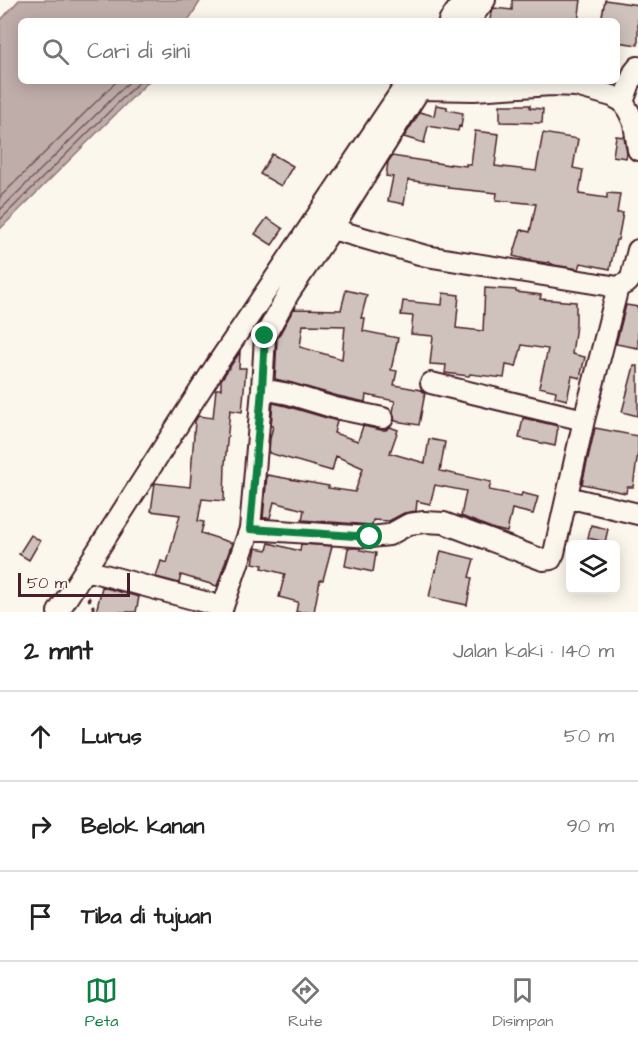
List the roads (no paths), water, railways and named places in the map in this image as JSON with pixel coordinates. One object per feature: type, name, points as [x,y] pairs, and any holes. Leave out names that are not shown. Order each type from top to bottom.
[{"type":"street","points":[[451,18],[464,0]]},
{"type":"street","points":[[472,18],[485,0]]},
{"type":"street","points":[[623,102],[638,67]]},
{"type":"street","points":[[417,84],[474,90],[532,85],[576,86],[612,96],[623,102],[634,123],[638,150]]},
{"type":"street","points":[[86,570],[222,610],[250,529],[265,336],[289,293],[332,229],[417,84]]},
{"type":"street","points":[[58,612],[217,364],[417,84]]},
{"type":"street","points":[[332,229],[426,256],[618,287],[628,282],[638,250]]},
{"type":"street","points":[[250,529],[370,537],[389,535],[409,524],[444,523],[546,560],[550,559],[554,553],[584,420],[618,287]]},
{"type":"street","points":[[431,383],[584,420]]},
{"type":"street","points":[[262,389],[383,418]]},
{"type":"street","points":[[567,497],[638,514]]},
{"type":"water","points":[[19,0],[201,0],[190,18],[18,18],[18,84],[146,84],[0,229],[0,21]]}]
